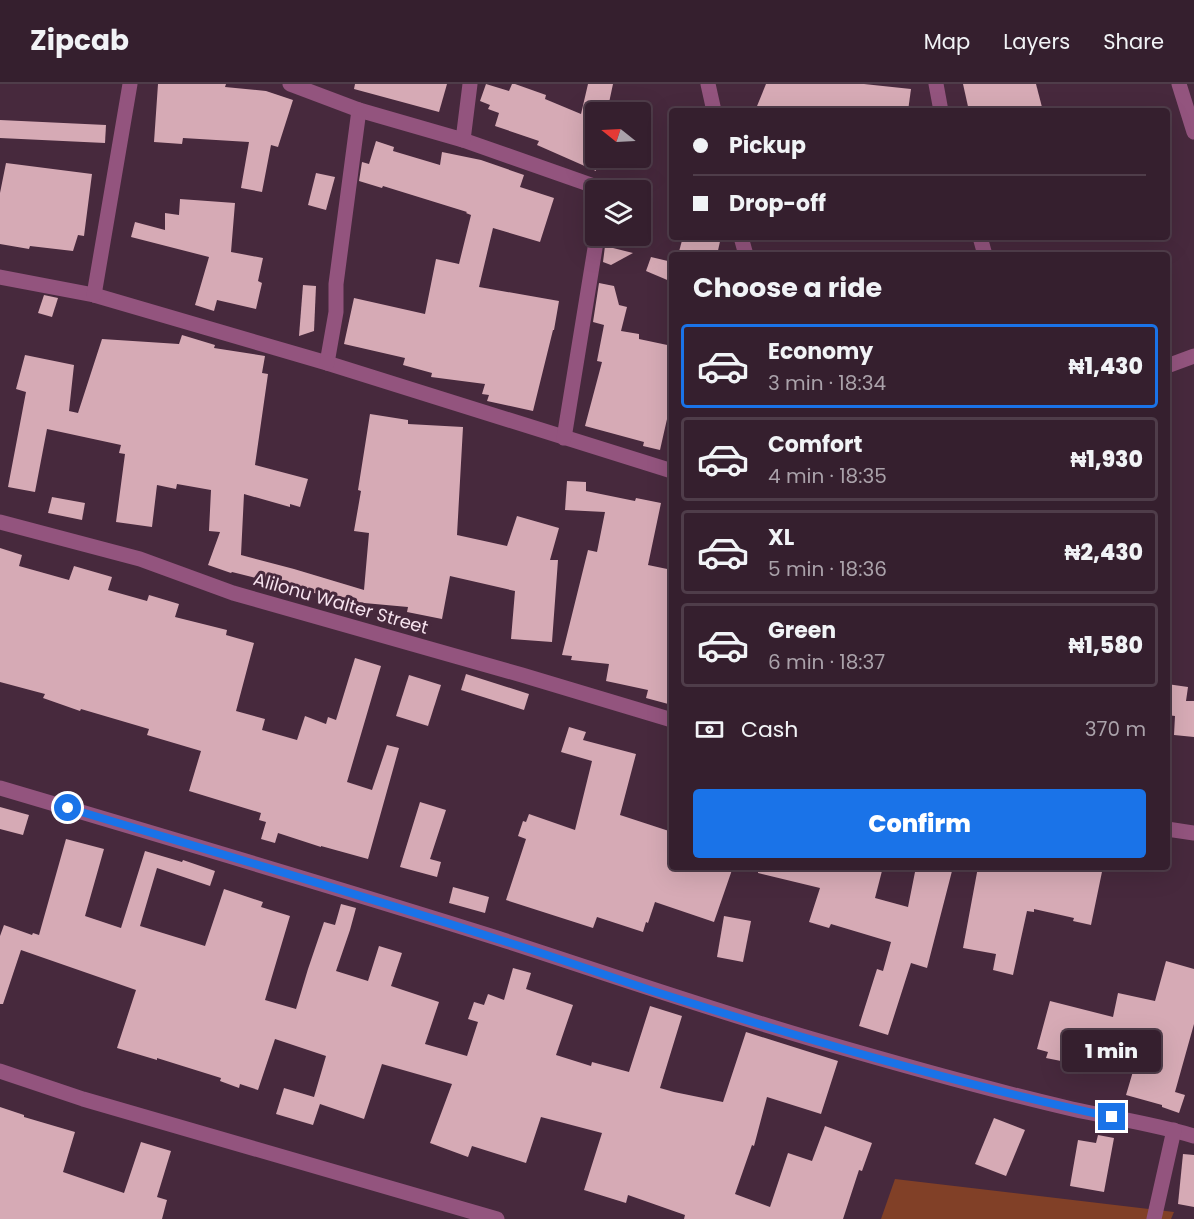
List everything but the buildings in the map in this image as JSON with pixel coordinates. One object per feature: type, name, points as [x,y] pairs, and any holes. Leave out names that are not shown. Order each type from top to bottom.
[{"type":"street","points":[[94,295],[130,84]]},
{"type":"street","points":[[290,84],[359,110],[463,140],[585,183]]},
{"type":"street","points":[[463,140],[470,84]]},
{"type":"street","points":[[708,84],[713,108]]},
{"type":"street","points":[[936,84],[940,108]]},
{"type":"street","points":[[1179,84],[1194,132]]},
{"type":"street","points":[[327,363],[336,312],[336,284],[359,110]]},
{"type":"street","points":[[564,438],[595,246]]},
{"type":"street","points":[[0,277],[94,295],[327,363],[669,470]]},
{"type":"street","points":[[1170,365],[1194,356]]},
{"type":"street","name":"Alilonu Walter Street","points":[[0,522],[140,559],[234,593],[669,719]]},
{"type":"street","points":[[0,788],[317,882],[811,1039],[1060,1106],[1194,1136]]},
{"type":"street","points":[[1170,829],[1194,833]]},
{"type":"street","points":[[0,1071],[83,1099],[497,1219]]},
{"type":"street","points":[[1154,1219],[1174,1130]]},
{"type":"shaded area","points":[[895,1179],[1174,1212],[1171,1219],[881,1219]]},
{"type":"route","points":[[68,808],[317,882],[811,1039],[942,1076],[1112,1117]]}]
